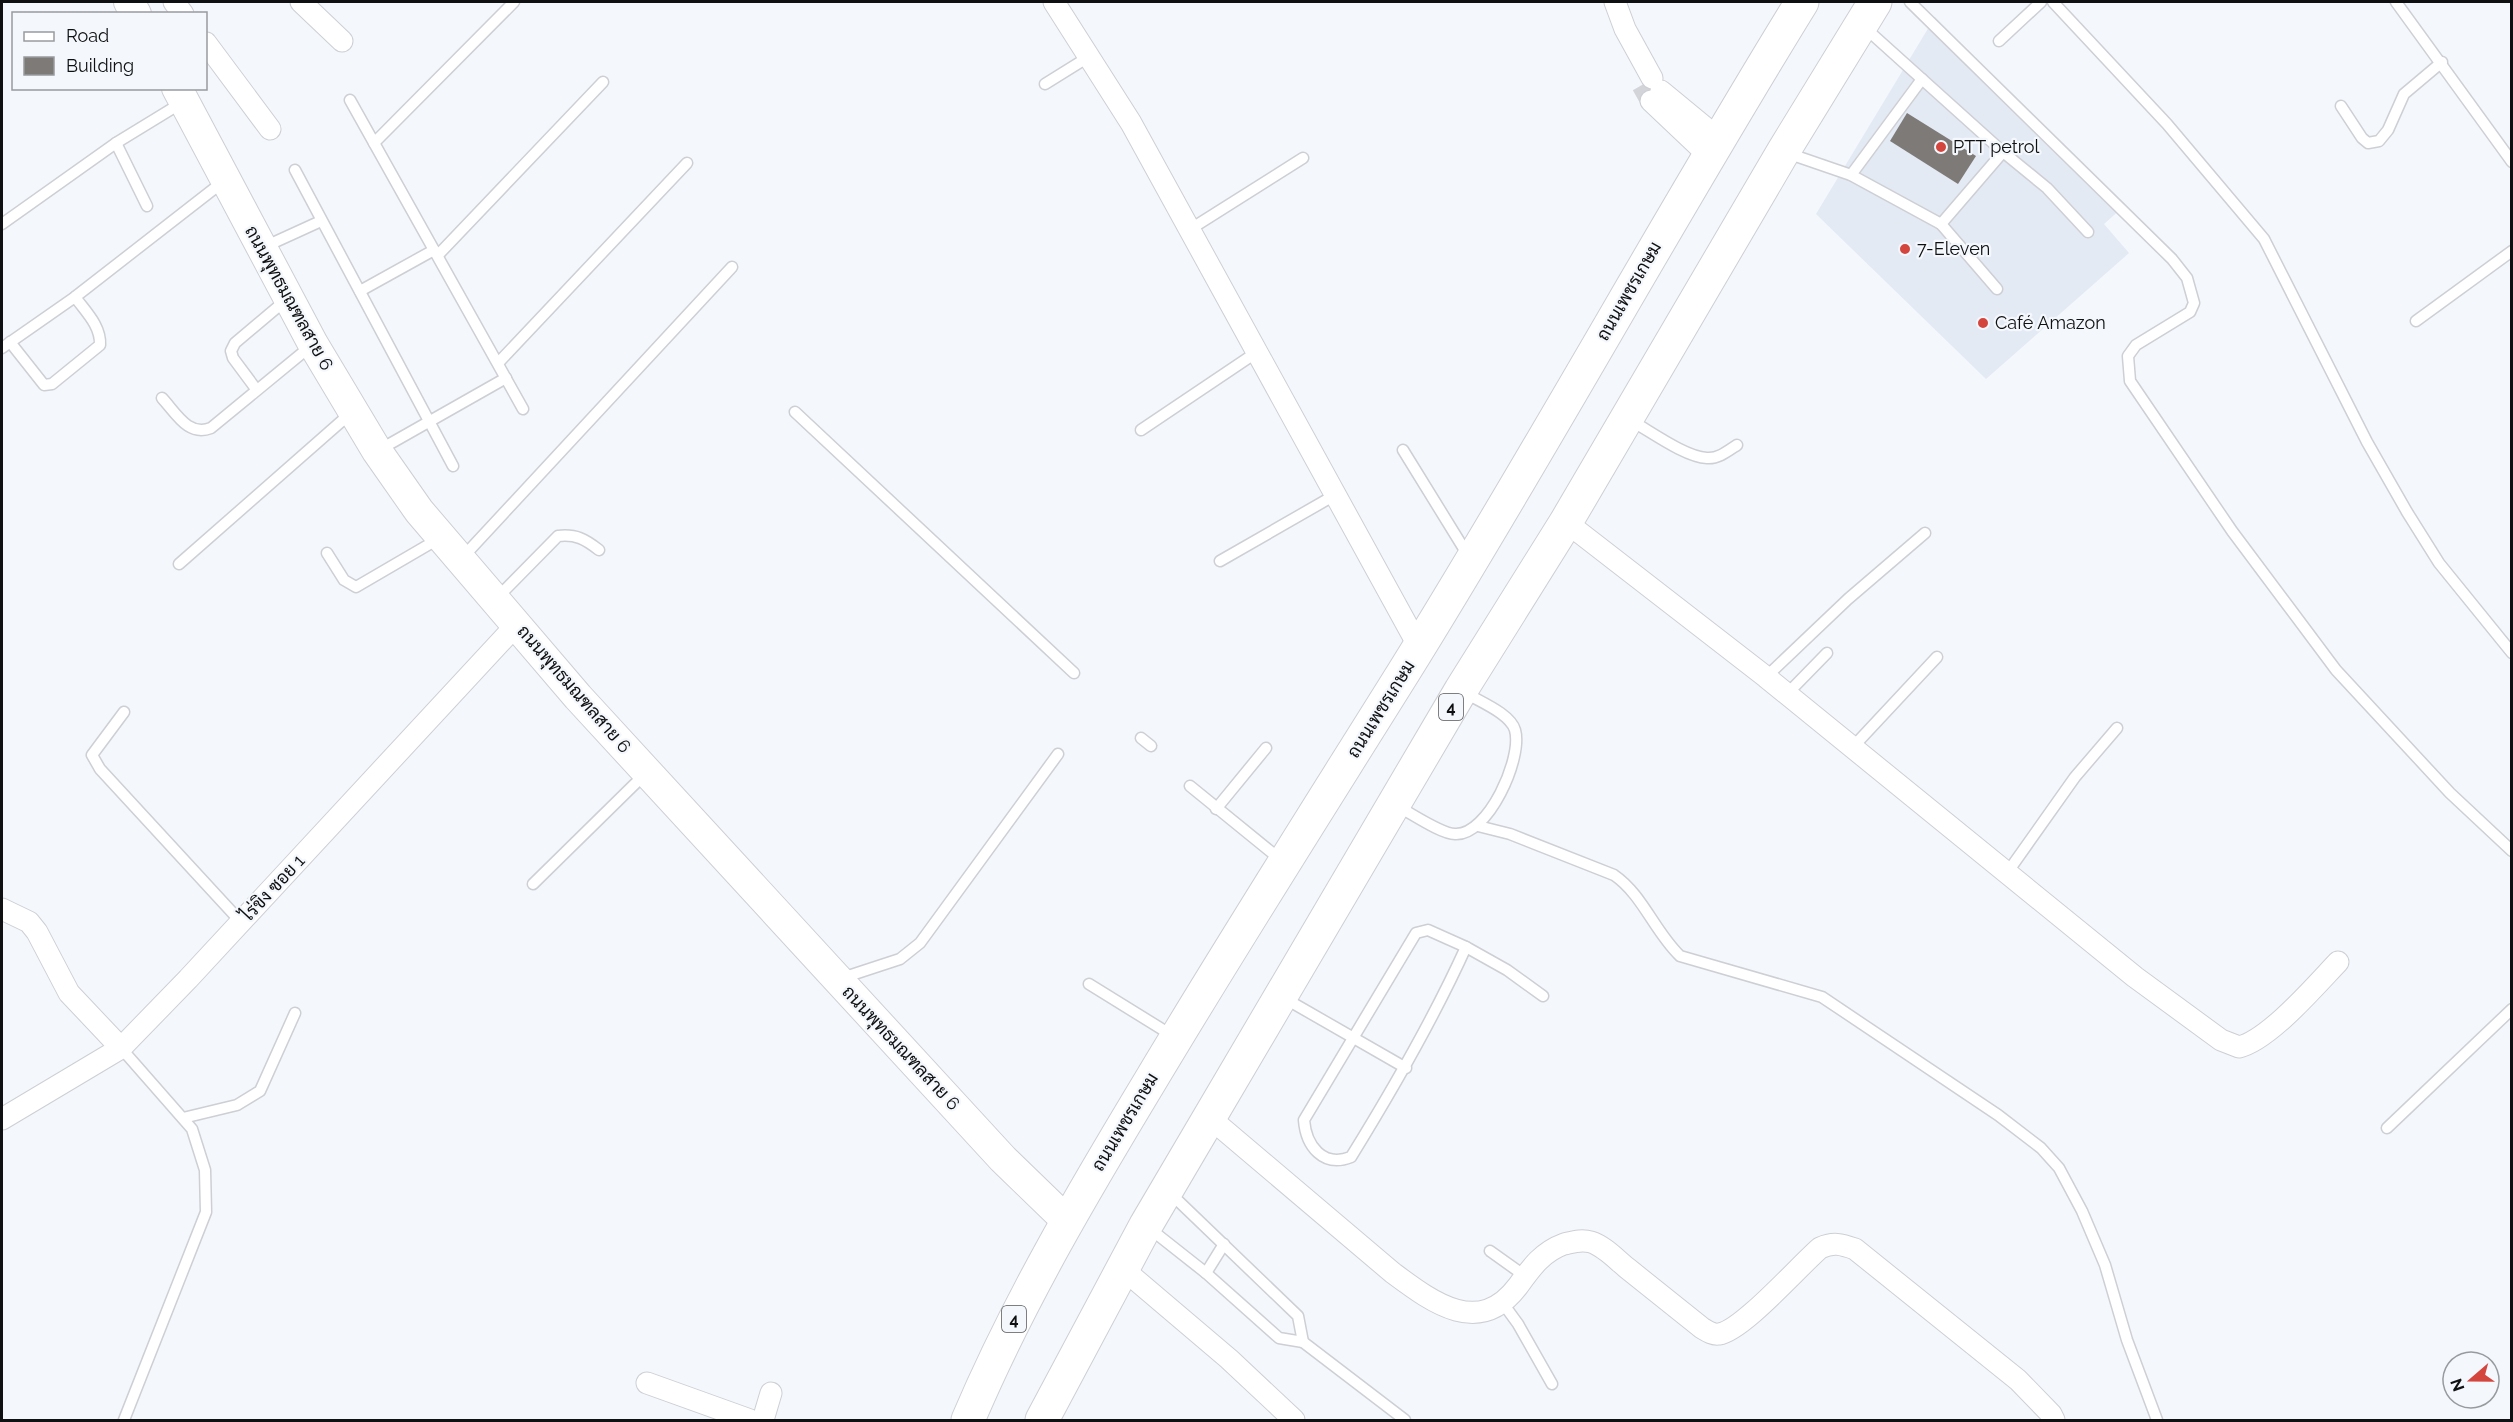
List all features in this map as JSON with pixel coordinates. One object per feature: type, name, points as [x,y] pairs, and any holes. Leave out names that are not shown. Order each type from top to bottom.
[{"type":"main road","name":"ถนนเพชรเกษม","points":[[968,1420],[1017,1313],[1066,1220],[1471,561],[1713,146],[1802,2]]},
{"type":"main road","name":"4","points":[[1042,1420],[1146,1226],[1461,690],[1566,522],[1783,152],[1868,13]]},
{"type":"main road","name":"ถนนพุทธมณฑลสาย 6","points":[[180,95],[287,299],[352,412],[377,452],[441,537],[460,561],[518,623],[578,697],[1003,1159],[1066,1220]]},
{"type":"street","points":[[301,2],[342,41]]},
{"type":"street","points":[[1054,2],[1090,56],[1190,230],[1419,647]]},
{"type":"street","points":[[1615,2],[1652,89],[1713,146]]},
{"type":"street","points":[[207,44],[270,129]]},
{"type":"street","points":[[1566,522],[1766,677],[2135,977],[2221,1040],[2240,1047],[2260,1036],[2301,1001],[2337,962]]},
{"type":"street","name":"ไร่ขิง ซอย 1","points":[[2,1119],[121,1048],[518,623]]},
{"type":"street","points":[[2,909],[33,927],[69,993],[121,1048]]},
{"type":"street","points":[[1210,1118],[1393,1273],[1424,1296],[1453,1310],[1476,1313],[1495,1308],[1525,1276],[1536,1260],[1562,1245],[1582,1240],[1592,1242],[1702,1328],[1719,1334],[1730,1331],[1752,1313],[1820,1248],[1831,1243],[1841,1244],[1855,1249],[2018,1380],[2054,1420]]},
{"type":"street","points":[[1123,1269],[1229,1359],[1294,1420]]},
{"type":"street","points":[[647,1383],[750,1420]]},
{"type":"street","points":[[763,1420],[771,1394]]},
{"type":"lane","points":[[374,143],[514,2]]},
{"type":"lane","points":[[1910,2],[2172,259],[2187,278],[2194,303],[2190,312],[2136,345],[2128,356],[2130,381],[2232,531],[2336,670],[2450,794],[2511,851]]},
{"type":"lane","points":[[1999,41],[2041,2]]},
{"type":"lane","points":[[2053,2],[2167,124],[2264,239],[2367,442],[2407,512],[2439,563],[2511,653]]},
{"type":"lane","points":[[2396,2],[2442,62],[2511,162]]},
{"type":"lane","points":[[1868,13],[1922,79],[2047,188],[2088,232]]},
{"type":"lane","points":[[1045,84],[1090,56]]},
{"type":"lane","points":[[2342,106],[2362,138],[2368,143],[2379,141],[2388,130],[2404,94],[2442,62]]},
{"type":"lane","points":[[1851,175],[1922,79]]},
{"type":"lane","points":[[360,291],[436,252],[603,82]]},
{"type":"lane","points":[[2,224],[180,95]]},
{"type":"lane","points":[[350,100],[499,362],[523,409]]},
{"type":"lane","points":[[116,143],[147,206]]},
{"type":"lane","points":[[1783,152],[1851,175],[1941,224],[1997,289]]},
{"type":"lane","points":[[1941,224],[2003,152]]},
{"type":"lane","points":[[1190,230],[1303,158]]},
{"type":"lane","points":[[499,362],[687,163]]},
{"type":"lane","points":[[295,170],[453,466]]},
{"type":"lane","points":[[75,297],[96,325],[101,335],[100,345],[52,384],[44,385],[6,345],[75,297],[225,181]]},
{"type":"lane","points":[[261,248],[321,221]]},
{"type":"lane","points":[[2416,321],[2511,250]]},
{"type":"lane","points":[[460,561],[732,267]]},
{"type":"lane","points":[[256,389],[233,358],[231,351],[236,343],[287,299]]},
{"type":"lane","points":[[162,398],[191,429],[201,432],[211,428],[313,344]]},
{"type":"lane","points":[[1141,430],[1257,352]]},
{"type":"lane","points":[[377,452],[506,378]]},
{"type":"lane","points":[[179,564],[352,412]]},
{"type":"lane","points":[[795,412],[1074,673]]},
{"type":"lane","points":[[1627,418],[1691,454],[1706,458],[1726,453],[1737,445]]},
{"type":"lane","points":[[1402,450],[1471,561]]},
{"type":"lane","points":[[1220,561],[1335,495]]},
{"type":"lane","points":[[1766,677],[1848,598],[1925,533]]},
{"type":"lane","points":[[495,600],[558,536],[571,534],[584,539],[599,550]]},
{"type":"lane","points":[[327,553],[344,580],[356,587],[367,583],[441,537]]},
{"type":"lane","points":[[1787,694],[1827,653]]},
{"type":"lane","points":[[1852,748],[1937,657]]},
{"type":"lane","points":[[1394,805],[1453,834],[1464,833],[1478,826],[1490,813],[1510,770],[1515,751],[1515,731],[1506,718],[1461,690]]},
{"type":"lane","points":[[124,712],[92,755],[100,769],[241,922]]},
{"type":"lane","points":[[2007,873],[2034,839],[2059,798],[2117,729]]},
{"type":"lane","points":[[1141,738],[1151,746]]},
{"type":"lane","points":[[1216,809],[1266,748]]},
{"type":"lane","points":[[837,979],[900,959],[920,943],[1058,754]]},
{"type":"lane","points":[[533,884],[647,772]]},
{"type":"lane","points":[[1190,786],[1284,862]]},
{"type":"lane","points":[[1478,826],[1509,834],[1614,875],[1629,886],[1668,944],[1680,956],[1822,997],[1998,1115],[2041,1148],[2059,1168],[2082,1211],[2105,1265],[2127,1340],[2157,1420]]},
{"type":"lane","points":[[1466,947],[1406,1068],[1351,1157],[1341,1161],[1321,1156],[1311,1147],[1305,1134],[1304,1120],[1350,1033],[1416,933],[1428,930],[1466,947],[1507,970],[1543,996]]},
{"type":"lane","points":[[1089,984],[1176,1038]]},
{"type":"lane","points":[[1282,996],[1350,1033],[1406,1068]]},
{"type":"lane","points":[[2387,1128],[2511,1009]]},
{"type":"lane","points":[[183,1118],[237,1105],[260,1091],[295,1013]]},
{"type":"lane","points":[[121,1048],[192,1129],[205,1170],[206,1212],[124,1420]]},
{"type":"lane","points":[[1168,1191],[1298,1316],[1303,1342]]},
{"type":"lane","points":[[1146,1226],[1206,1273],[1279,1338],[1303,1342],[1405,1420]]},
{"type":"lane","points":[[1206,1273],[1224,1244]]},
{"type":"lane","points":[[1490,1251],[1525,1276]]},
{"type":"lane","points":[[1502,1302],[1518,1324],[1552,1384]]},
{"type":"shaded area","points":[[1935,17],[2122,208],[2104,224],[2129,253],[1986,379],[1816,214]]},
{"type":"building","points":[[1907,113],[1976,156],[1958,184],[1890,141]]},
{"type":"tunnel","points":[[1642,85],[1651,101]]},
{"type":"place","name":"PTT petrol","points":[[1941,147]]},
{"type":"place","name":"7-Eleven","points":[[1905,249]]},
{"type":"place","name":"Café Amazon","points":[[1983,323]]}]
